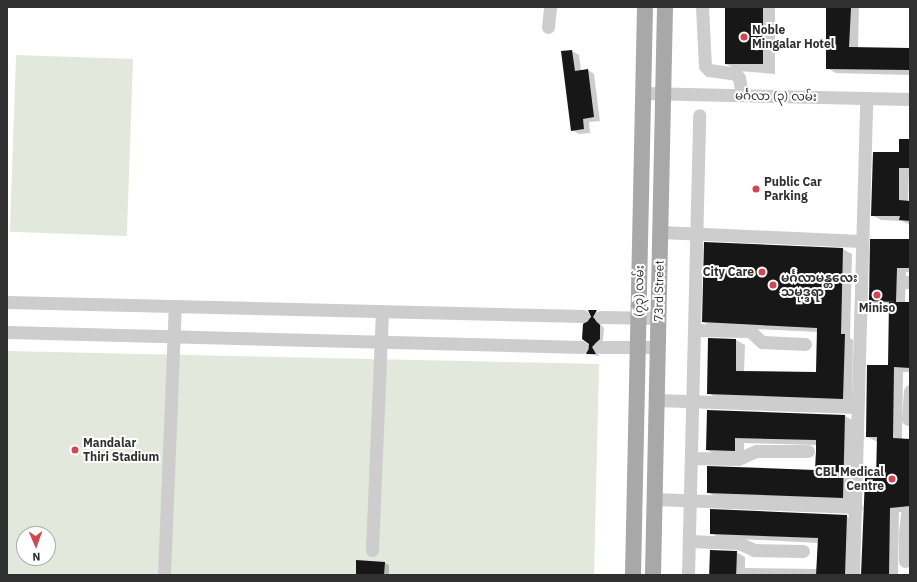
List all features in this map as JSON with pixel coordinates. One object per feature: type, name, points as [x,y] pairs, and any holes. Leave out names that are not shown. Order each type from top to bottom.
[{"type":"main road","name":"(၇၃) လမ်း","points":[[633,575],[645,7]]},
{"type":"main road","name":"73rd Street","points":[[653,575],[665,7]]},
{"type":"street","points":[[548,27],[550,7]]},
{"type":"street","points":[[702,7],[705,66],[709,70],[736,74],[739,78],[742,95]]},
{"type":"street","name":"မင်္ဂလာ (၃) လမ်း","points":[[643,93],[910,99]]},
{"type":"street","points":[[852,575],[856,507],[861,241],[866,98]]},
{"type":"street","points":[[688,575],[699,115]]},
{"type":"street","points":[[661,232],[861,241]]},
{"type":"street","points":[[7,302],[583,316]]},
{"type":"street","points":[[164,575],[175,306]]},
{"type":"street","points":[[372,550],[382,311]]},
{"type":"street","points":[[601,317],[658,318]]},
{"type":"street","points":[[695,330],[750,331],[762,342],[805,344]]},
{"type":"street","points":[[7,332],[380,343],[582,347]]},
{"type":"street","points":[[600,347],[658,347]]},
{"type":"street","points":[[908,419],[910,391]]},
{"type":"street","points":[[657,400],[857,407]]},
{"type":"street","points":[[690,458],[738,459],[756,451],[808,451]]},
{"type":"street","points":[[655,499],[689,499],[856,507]]},
{"type":"street","points":[[905,561],[905,533],[907,515],[910,514]]},
{"type":"street","points":[[689,541],[739,542],[754,550],[803,551]]},
{"type":"shaded area","points":[[16,55],[133,59],[127,236],[10,232]]},
{"type":"shaded area","points":[[7,351],[599,364],[594,575],[7,575]]},
{"type":"building","name":"Noble Mingalar Hotel","points":[[725,7],[763,7],[763,64],[725,64]]},
{"type":"building","points":[[826,7],[851,8],[849,47],[910,48],[910,70],[826,69]]},
{"type":"building","points":[[572,50],[575,71],[588,69],[594,117],[583,119],[584,129],[571,131],[561,51]]},
{"type":"building","points":[[899,139],[910,139],[910,168],[899,168],[899,200],[910,201],[910,221],[899,220],[900,216],[871,216],[873,152],[899,152]]},
{"type":"building","points":[[870,239],[910,239],[910,268],[897,268],[896,302],[869,301]]},
{"type":"building","name":"မင်္ဂလာမန္တလေး သမုဒ္ဒရာ","points":[[704,242],[843,248],[841,334],[845,334],[843,399],[707,394],[708,338],[736,339],[736,371],[816,372],[817,328],[702,322]]},
{"type":"building","points":[[889,302],[910,302],[910,368],[894,367],[893,438],[910,439],[910,506],[890,508],[889,575],[861,575],[865,478],[876,478],[877,437],[866,437],[867,365],[888,365]]},
{"type":"building","points":[[588,310],[597,310],[593,317],[600,325],[600,339],[592,347],[596,354],[586,354],[589,344],[582,339],[583,324],[591,317]]},
{"type":"building","points":[[707,410],[845,415],[843,498],[707,493],[707,466],[815,470],[816,440],[735,438],[735,451],[706,450]]},
{"type":"building","points":[[710,509],[847,515],[845,575],[816,575],[818,538],[710,534]]},
{"type":"building","points":[[710,550],[737,551],[736,575],[709,575]]},
{"type":"building","points":[[356,560],[385,562],[384,575],[356,575]]},
{"type":"place","name":"Noble Mingalar Hotel","points":[[744,37]]},
{"type":"place","name":"Public Car Parking","points":[[756,189]]},
{"type":"place","name":"City Care","points":[[762,272]]},
{"type":"place","name":"မင်္ဂလာမန္တလေး သမုဒ္ဒရာ","points":[[773,285]]},
{"type":"place","name":"Miniso","points":[[877,295]]},
{"type":"place","name":"Mandalar Thiri Stadium","points":[[75,450]]},
{"type":"place","name":"CBL Medical Centre","points":[[892,479]]}]
